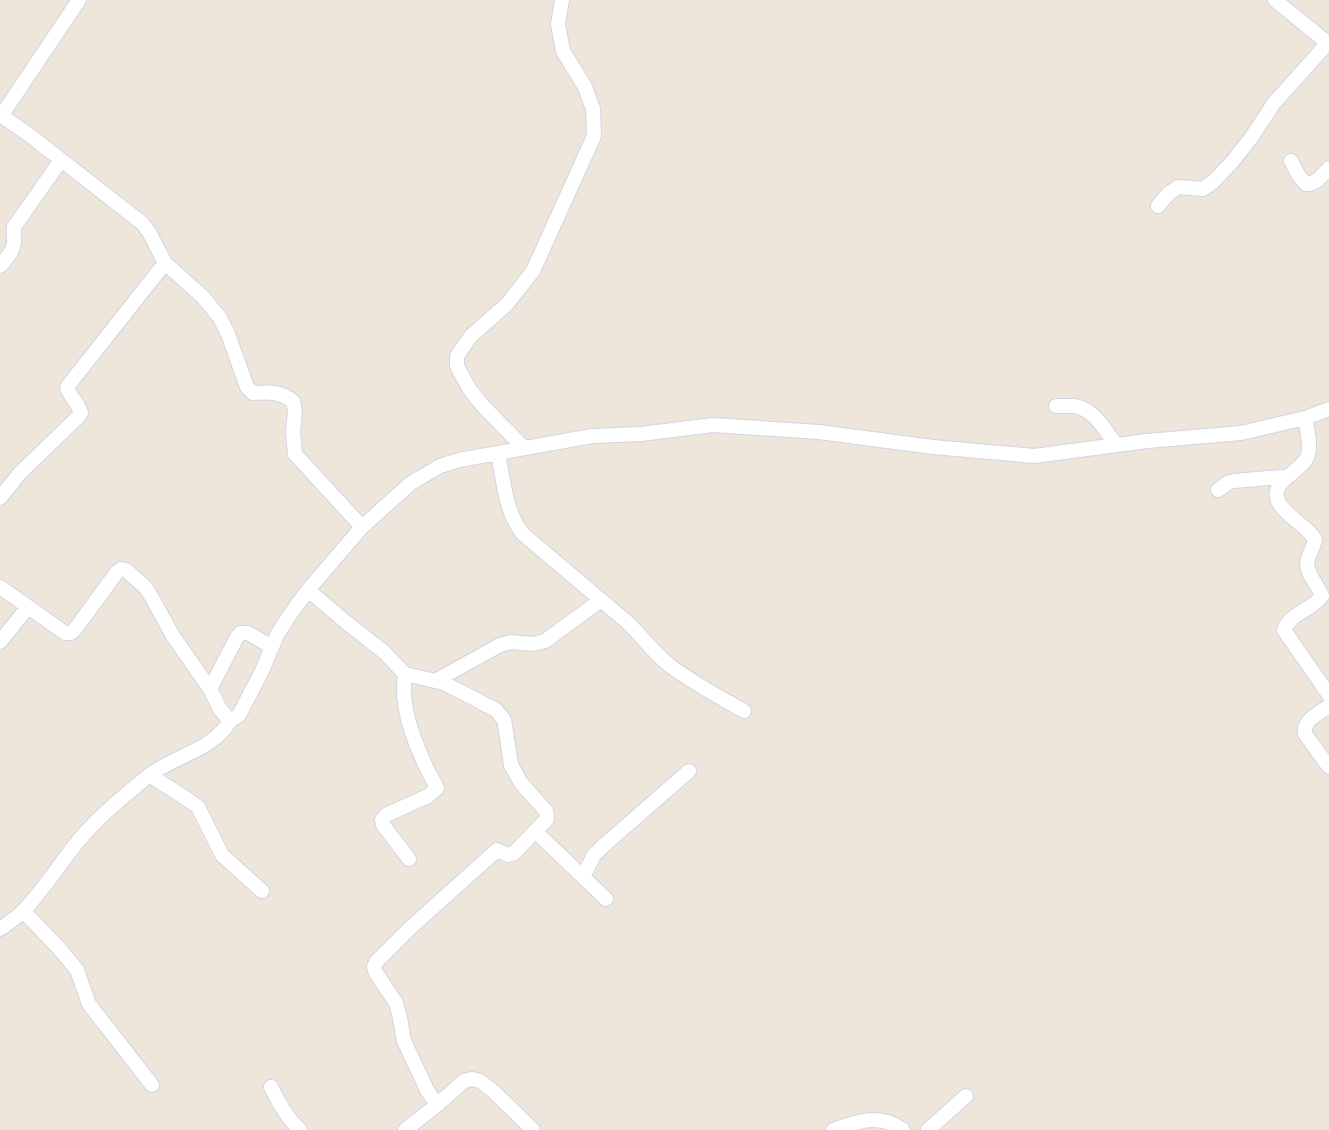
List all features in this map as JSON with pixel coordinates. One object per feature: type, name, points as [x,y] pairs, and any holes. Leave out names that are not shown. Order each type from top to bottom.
[{"type":"street","points":[[79,0],[1,116],[61,159],[142,223],[149,231],[165,263],[203,297],[220,318],[247,387],[253,393],[282,393],[293,401],[295,454],[362,527]]},
{"type":"street","points":[[524,448],[470,390],[457,365],[457,356],[471,336],[507,304],[533,271],[594,136],[593,109],[585,87],[563,51],[558,24],[562,0]]},
{"type":"street","points":[[1158,206],[1168,194],[1178,187],[1203,189],[1213,182],[1251,138],[1274,103],[1329,43],[1275,0]]},
{"type":"street","points":[[0,266],[13,250],[14,227],[61,159]]},
{"type":"street","points":[[1291,161],[1306,184],[1317,180],[1329,168]]},
{"type":"street","points":[[0,498],[20,473],[81,413],[67,387],[165,263]]},
{"type":"street","points":[[1056,406],[1077,406],[1087,410],[1116,445]]},
{"type":"street","points":[[0,930],[23,911],[81,838],[117,803],[160,767],[203,748],[219,736],[230,721],[239,715],[251,694],[277,635],[308,590],[362,527],[411,483],[440,466],[459,460],[592,436],[641,434],[712,425],[819,432],[933,447],[1034,456],[1147,441],[1241,433],[1305,418],[1329,409]]},
{"type":"street","points":[[1305,418],[1308,456],[1303,464],[1278,488],[1277,495],[1279,503],[1315,539],[1307,566],[1322,596],[1298,614],[1284,630],[1329,695]]},
{"type":"street","points":[[498,454],[510,512],[515,525],[523,534],[642,636],[669,664],[696,685],[744,711]]},
{"type":"street","points":[[1218,490],[1234,481],[1286,478]]},
{"type":"street","points":[[0,587],[65,633],[71,633],[117,572],[121,569],[126,570],[146,588],[173,636],[230,721]]},
{"type":"street","points":[[308,590],[384,652],[405,674],[444,682],[496,710],[501,715],[506,731],[511,765],[521,783],[548,816],[514,853],[508,855],[497,850],[409,929],[377,960],[374,967],[396,1003],[404,1041],[427,1090],[437,1104]]},
{"type":"street","points":[[435,681],[500,645],[511,642],[533,644],[545,641],[601,600]]},
{"type":"street","points":[[0,642],[28,607]]},
{"type":"street","points":[[210,689],[241,633],[248,633],[272,647]]},
{"type":"street","points":[[405,674],[404,700],[407,716],[437,788],[428,796],[386,815],[382,820],[383,825],[409,859]]},
{"type":"street","points":[[1329,706],[1307,722],[1304,728],[1305,734],[1329,767]]},
{"type":"street","points":[[583,876],[594,855],[602,846],[689,771]]},
{"type":"street","points":[[149,775],[198,807],[222,855],[262,891]]},
{"type":"street","points":[[536,831],[606,899]]},
{"type":"street","points":[[23,911],[77,970],[89,1004],[152,1084]]},
{"type":"street","points":[[405,1130],[464,1081],[472,1079],[480,1081],[494,1091],[533,1130]]},
{"type":"street","points":[[271,1087],[285,1113],[300,1130]]},
{"type":"street","points":[[928,1130],[966,1096]]},
{"type":"street","points":[[833,1130],[863,1120],[882,1120],[897,1125],[903,1130]]}]
